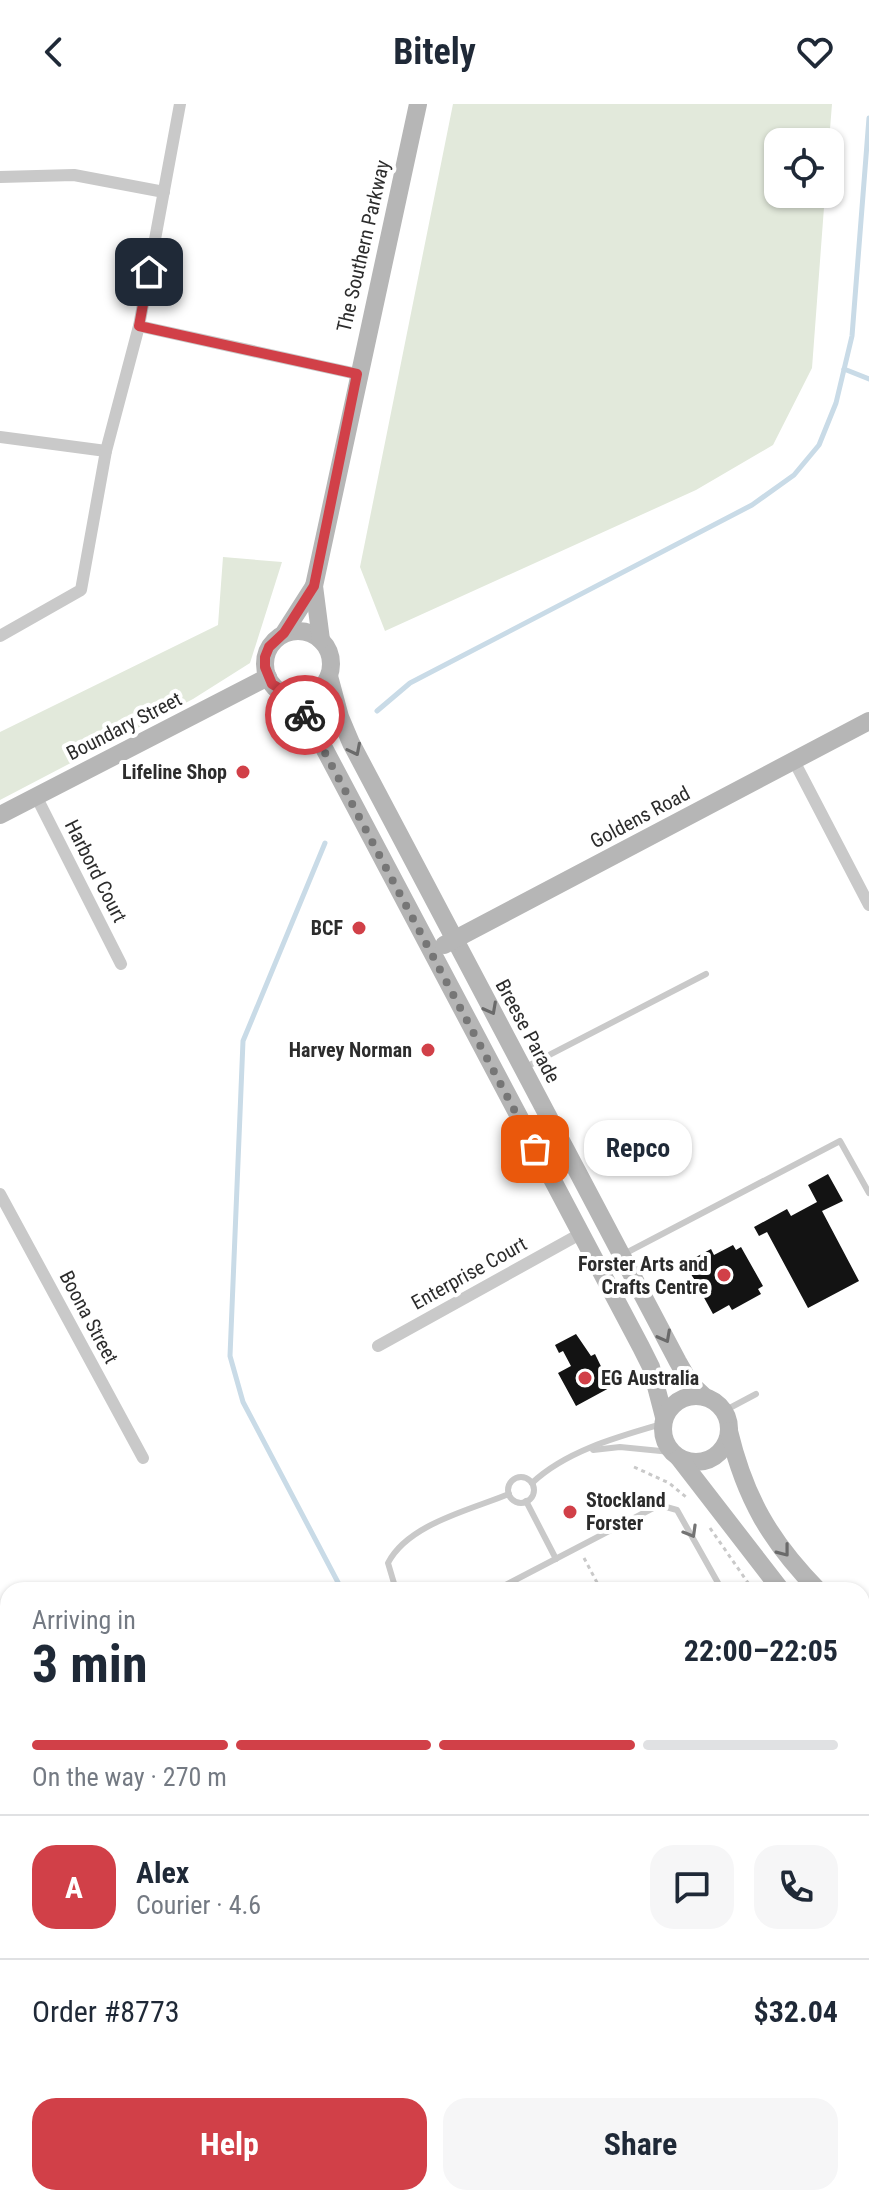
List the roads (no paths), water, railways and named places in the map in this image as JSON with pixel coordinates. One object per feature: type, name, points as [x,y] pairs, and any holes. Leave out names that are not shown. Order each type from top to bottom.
[{"type":"main road","name":"The Southern Parkway","points":[[321,640],[314,586],[357,374],[418,104]]},
{"type":"main road","name":"The Southern Parkway","points":[[284,633],[314,586]]},
{"type":"main road","points":[[304,631],[321,640],[329,653],[329,676],[314,693],[292,696],[277,690],[268,677],[265,657],[276,639],[284,633],[304,631]]},
{"type":"main road","name":"Breese Parade","points":[[329,676],[351,743],[684,1372],[705,1397]]},
{"type":"main road","name":"Boundary Street","points":[[0,815],[268,677]]},
{"type":"main road","points":[[292,696],[316,733],[641,1347],[663,1421],[665,1444],[775,1582]]},
{"type":"main road","name":"Goldens Road","points":[[431,951],[869,721]]},
{"type":"main road","points":[[663,1421],[676,1402],[685,1397],[705,1397],[724,1411],[746,1492],[764,1526],[811,1582]]},
{"type":"main road","points":[[675,1455],[690,1462],[712,1459],[721,1452],[729,1431]]},
{"type":"street","points":[[0,636],[81,590],[106,451],[139,326],[180,104]]},
{"type":"street","points":[[0,177],[74,175],[164,192]]},
{"type":"street","points":[[139,326],[357,374]]},
{"type":"street","points":[[0,437],[106,451]]},
{"type":"street","points":[[794,761],[869,905]]},
{"type":"street","name":"Harbord Court","points":[[36,796],[121,964]]},
{"type":"street","name":"Boona Street","points":[[0,1194],[143,1458]]},
{"type":"street","name":"Enterprise Court","points":[[378,1346],[580,1234]]},
{"type":"lane","points":[[522,1068],[706,974]]},
{"type":"lane","points":[[621,1255],[840,1141],[869,1193]]},
{"type":"lane","points":[[724,1411],[756,1394]]},
{"type":"lane","points":[[532,1483],[547,1469],[581,1452],[663,1421]]},
{"type":"lane","points":[[581,1452],[620,1447],[675,1455]]},
{"type":"lane","points":[[517,1477],[532,1483],[533,1492],[526,1501],[514,1500],[509,1494],[510,1482],[517,1477]]},
{"type":"lane","points":[[394,1582],[388,1563],[395,1548],[427,1528],[509,1494]]},
{"type":"lane","points":[[526,1501],[556,1559]]},
{"type":"lane","points":[[511,1582],[659,1505],[677,1510],[691,1529],[718,1582]]},
{"type":"waterway","points":[[377,711],[410,683],[752,505],[794,475],[819,445],[836,403],[852,336],[869,118]]},
{"type":"waterway","points":[[844,369],[869,379]]},
{"type":"waterway","points":[[325,843],[243,1041],[230,1356],[243,1402],[338,1582]]},
{"type":"place","name":"Lifeline Shop","points":[[243,772]]},
{"type":"place","name":"BCF","points":[[359,928]]},
{"type":"place","name":"Harvey Norman","points":[[428,1050]]},
{"type":"place","name":"Repco","points":[[535,1149]]},
{"type":"place","name":"Forster Arts and Crafts Centre","points":[[724,1275]]},
{"type":"place","name":"EG Australia","points":[[585,1378]]},
{"type":"place","name":"Stockland Forster","points":[[570,1512]]}]
